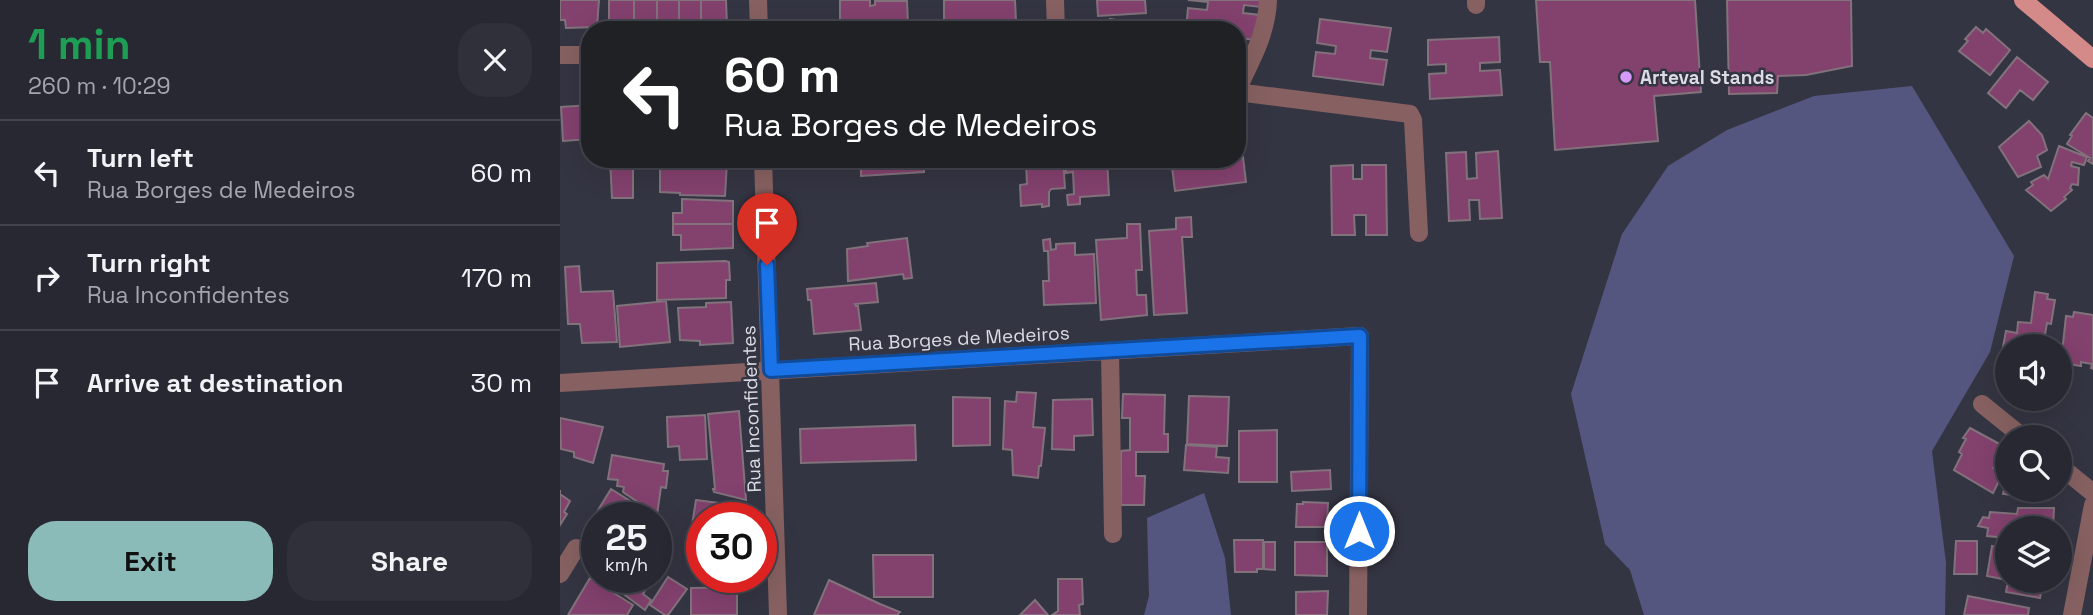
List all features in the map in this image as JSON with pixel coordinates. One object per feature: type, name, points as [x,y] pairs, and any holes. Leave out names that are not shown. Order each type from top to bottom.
[{"type":"main road","points":[[2023,0],[2093,59]]},
{"type":"street","points":[[758,0],[759,21]]},
{"type":"street","points":[[1055,0],[1056,21]]},
{"type":"street","points":[[1246,71],[1259,43],[1268,0]]},
{"type":"street","points":[[560,55],[581,54]]},
{"type":"street","points":[[1246,92],[1410,114],[1413,120],[1419,233]]},
{"type":"street","name":"Rua Inconfidentes","points":[[763,168],[778,615]]},
{"type":"street","name":"Rua Borges de Medeiros","points":[[560,383],[1360,336],[1358,615]]},
{"type":"street","points":[[1110,351],[1113,534]]},
{"type":"street","points":[[1982,404],[2008,425]]},
{"type":"street","points":[[2072,476],[2093,493]]},
{"type":"street","points":[[2072,615],[2093,505]]},
{"type":"street","points":[[560,574],[576,548]]},
{"type":"shaded area","points":[[1912,86],[2014,256],[1990,352],[1932,451],[1946,563],[1945,615],[1644,615],[1630,570],[1605,544],[1571,394],[1622,234],[1668,166],[1727,130],[1814,96]]},
{"type":"shaded area","points":[[1204,493],[1225,558],[1231,615],[1144,615],[1149,596],[1147,518]]},
{"type":"building","points":[[560,0],[599,0],[597,21],[581,21],[581,28],[566,28],[565,20],[560,20]]},
{"type":"building","points":[[609,0],[634,0],[634,21],[609,21]]},
{"type":"building","points":[[634,0],[657,0],[657,21],[634,21]]},
{"type":"building","points":[[657,0],[679,0],[679,21],[657,21]]},
{"type":"building","points":[[679,0],[701,0],[701,21],[679,21]]},
{"type":"building","points":[[701,0],[726,0],[727,21],[701,21]]},
{"type":"building","points":[[840,0],[870,0],[870,6],[875,5],[875,1],[907,1],[908,21],[840,21]]},
{"type":"building","points":[[944,0],[1015,0],[1016,21],[944,21]]},
{"type":"building","points":[[1097,0],[1145,0],[1146,13],[1098,16]]},
{"type":"building","points":[[1188,0],[1262,0],[1261,7],[1244,5],[1243,13],[1260,15],[1257,40],[1246,39],[1246,21],[1187,21],[1188,8],[1207,10],[1208,2]]},
{"type":"building","name":"Arteval Stands","points":[[1536,0],[1695,0],[1701,92],[1654,96],[1658,141],[1555,150],[1550,62],[1540,62]]},
{"type":"building","points":[[1727,0],[1851,0],[1852,66],[1806,75],[1778,76],[1777,93],[1729,94]]},
{"type":"building","points":[[1320,19],[1391,28],[1387,52],[1371,50],[1370,58],[1387,60],[1383,85],[1313,76],[1316,52],[1335,54],[1336,46],[1317,43]]},
{"type":"building","points":[[1976,27],[1983,33],[1986,29],[2010,50],[1990,75],[1959,51]]},
{"type":"building","points":[[1499,37],[1500,62],[1480,63],[1480,71],[1500,70],[1502,95],[1430,99],[1429,74],[1446,73],[1446,64],[1428,65],[1428,40]]},
{"type":"building","points":[[2017,57],[2048,82],[2033,100],[2020,90],[2006,108],[1988,93]]},
{"type":"building","points":[[581,106],[581,140],[563,141],[561,107]]},
{"type":"building","points":[[2086,113],[2093,118],[2093,164],[2088,161],[2090,158],[2067,144],[2072,136],[2070,135]]},
{"type":"building","points":[[2029,121],[2042,135],[2047,150],[2037,156],[2041,167],[2018,177],[1999,147]]},
{"type":"building","points":[[2059,146],[2087,157],[2084,165],[2072,162],[2071,166],[2079,168],[2078,185],[2072,184],[2072,190],[2064,197],[2066,199],[2051,211],[2026,190],[2033,185],[2031,182],[2044,175],[2048,179]]},
{"type":"building","points":[[1498,151],[1502,218],[1480,219],[1479,200],[1469,200],[1470,220],[1449,221],[1446,153],[1466,152],[1467,179],[1477,178],[1476,153]]},
{"type":"building","points":[[1353,165],[1353,179],[1362,179],[1362,165],[1386,165],[1387,235],[1366,235],[1366,215],[1354,215],[1355,235],[1332,235],[1331,166]]},
{"type":"building","points":[[610,168],[633,168],[633,198],[612,198]]},
{"type":"building","points":[[660,168],[727,168],[725,196],[660,192]]},
{"type":"building","points":[[861,168],[924,168],[924,172],[861,176]]},
{"type":"building","points":[[1026,168],[1064,168],[1065,188],[1051,189],[1049,206],[1021,206],[1020,185],[1027,184]]},
{"type":"building","points":[[1066,168],[1108,168],[1109,195],[1080,197],[1080,204],[1068,205],[1067,195],[1074,194],[1073,172],[1066,173]]},
{"type":"building","points":[[1172,168],[1244,168],[1246,182],[1175,191]]},
{"type":"building","points":[[682,199],[733,201],[733,224],[673,224],[673,213],[682,213]]},
{"type":"building","points":[[1191,217],[1192,237],[1182,237],[1187,313],[1154,315],[1149,231],[1176,229],[1176,218]]},
{"type":"building","points":[[673,224],[733,224],[733,248],[681,250],[681,235],[673,235]]},
{"type":"building","points":[[1127,224],[1140,224],[1142,270],[1136,270],[1137,295],[1146,295],[1147,315],[1101,320],[1096,240],[1127,238]]},
{"type":"building","points":[[907,238],[912,278],[904,279],[903,274],[848,281],[847,249],[868,246],[867,243]]},
{"type":"building","points":[[1050,239],[1051,250],[1056,249],[1056,244],[1075,243],[1075,255],[1094,254],[1096,303],[1044,305],[1043,281],[1049,281],[1048,251],[1044,251],[1043,240]]},
{"type":"building","points":[[729,262],[730,280],[726,280],[726,298],[657,300],[657,263]]},
{"type":"building","points":[[579,266],[581,292],[613,291],[617,342],[582,343],[580,324],[568,324],[565,267]]},
{"type":"building","points":[[876,283],[878,302],[855,304],[858,306],[861,330],[814,334],[811,300],[808,300],[807,289]]},
{"type":"building","points":[[2035,292],[2048,294],[2047,299],[2055,300],[2051,324],[2047,323],[2045,334],[2005,334],[2006,331],[2017,333],[2018,322],[2031,323]]},
{"type":"building","points":[[666,301],[670,342],[620,347],[617,306]]},
{"type":"building","points":[[731,302],[733,343],[700,345],[700,341],[680,340],[678,308],[706,307],[706,303]]},
{"type":"building","points":[[2074,312],[2093,315],[2093,369],[2092,364],[2081,362],[2081,366],[2072,365],[2072,334],[2064,334],[2066,316],[2073,317]]},
{"type":"building","points":[[1017,392],[1036,393],[1033,427],[1045,428],[1038,478],[1013,475],[1012,450],[1003,449],[1005,401],[1016,402]]},
{"type":"building","points":[[1123,394],[1165,395],[1164,434],[1168,434],[1168,452],[1136,452],[1136,476],[1145,476],[1144,505],[1121,505],[1121,451],[1130,450],[1130,418],[1122,418]]},
{"type":"building","points":[[1189,396],[1229,397],[1227,446],[1187,444]]},
{"type":"building","points":[[953,397],[990,398],[990,445],[953,446]]},
{"type":"building","points":[[1092,399],[1093,435],[1074,436],[1074,450],[1052,449],[1053,400]]},
{"type":"building","points":[[739,411],[746,500],[714,492],[713,489],[708,414]]},
{"type":"building","points":[[705,415],[707,459],[680,460],[679,446],[668,447],[667,417]]},
{"type":"building","points":[[560,418],[603,427],[593,463],[574,457],[574,452],[561,449]]},
{"type":"building","points":[[915,425],[916,460],[801,463],[800,429]]},
{"type":"building","points":[[1970,428],[1995,442],[1993,493],[1954,470],[1962,454],[1959,452],[1966,439],[1963,438]]},
{"type":"building","points":[[1277,430],[1277,482],[1239,482],[1239,431]]},
{"type":"building","points":[[1186,445],[1217,447],[1216,457],[1229,458],[1228,473],[1184,470]]},
{"type":"building","points":[[612,455],[664,464],[663,471],[668,471],[666,488],[661,487],[659,502],[638,502],[623,492],[624,487],[617,486],[618,480],[608,479]]},
{"type":"building","points":[[1330,470],[1331,489],[1292,491],[1291,472]]},
{"type":"building","points":[[611,489],[632,502],[603,502]]},
{"type":"building","points":[[560,494],[570,501],[564,512],[567,514],[560,525]]},
{"type":"building","points":[[1328,503],[1327,527],[1296,527],[1297,504]]},
{"type":"building","points":[[2018,508],[2054,508],[2054,516],[1995,516],[1995,537],[1987,536],[1988,528],[1978,526],[1983,517],[1989,518],[1990,512],[2017,514]]},
{"type":"building","points":[[1234,540],[1263,540],[1263,569],[1257,569],[1257,572],[1235,572]]},
{"type":"building","points":[[1956,541],[1977,541],[1977,574],[1954,574]]},
{"type":"building","points":[[1264,542],[1275,542],[1275,570],[1264,569]]},
{"type":"building","points":[[1295,542],[1327,542],[1327,576],[1295,575]]},
{"type":"building","points":[[1992,546],[1995,547],[1995,578],[1987,576]]},
{"type":"building","points":[[873,555],[933,555],[933,597],[874,597]]},
{"type":"building","points":[[1058,579],[1082,579],[1083,604],[1079,605],[1080,615],[1052,615],[1058,611]]},
{"type":"building","points":[[672,580],[686,588],[668,615],[650,605],[658,593],[672,593]]},
{"type":"building","points":[[829,580],[900,612],[897,615],[814,615]]},
{"type":"building","points":[[1328,591],[1327,615],[1296,615],[1296,592]]},
{"type":"building","points":[[581,593],[614,593],[633,605],[627,615],[568,615]]},
{"type":"building","points":[[622,593],[644,593],[651,600],[645,610]]},
{"type":"building","points":[[691,593],[737,593],[737,615],[691,615]]},
{"type":"building","points":[[2012,593],[2041,593],[2040,598]]},
{"type":"building","points":[[1968,596],[2029,608],[2028,615],[1964,615]]},
{"type":"building","points":[[1035,600],[1048,615],[1020,615]]},
{"type":"place","name":"Arteval Stands","points":[[1626,77]]},
{"type":"route","points":[[767,265],[771,370],[1360,336],[1359,531]]}]
